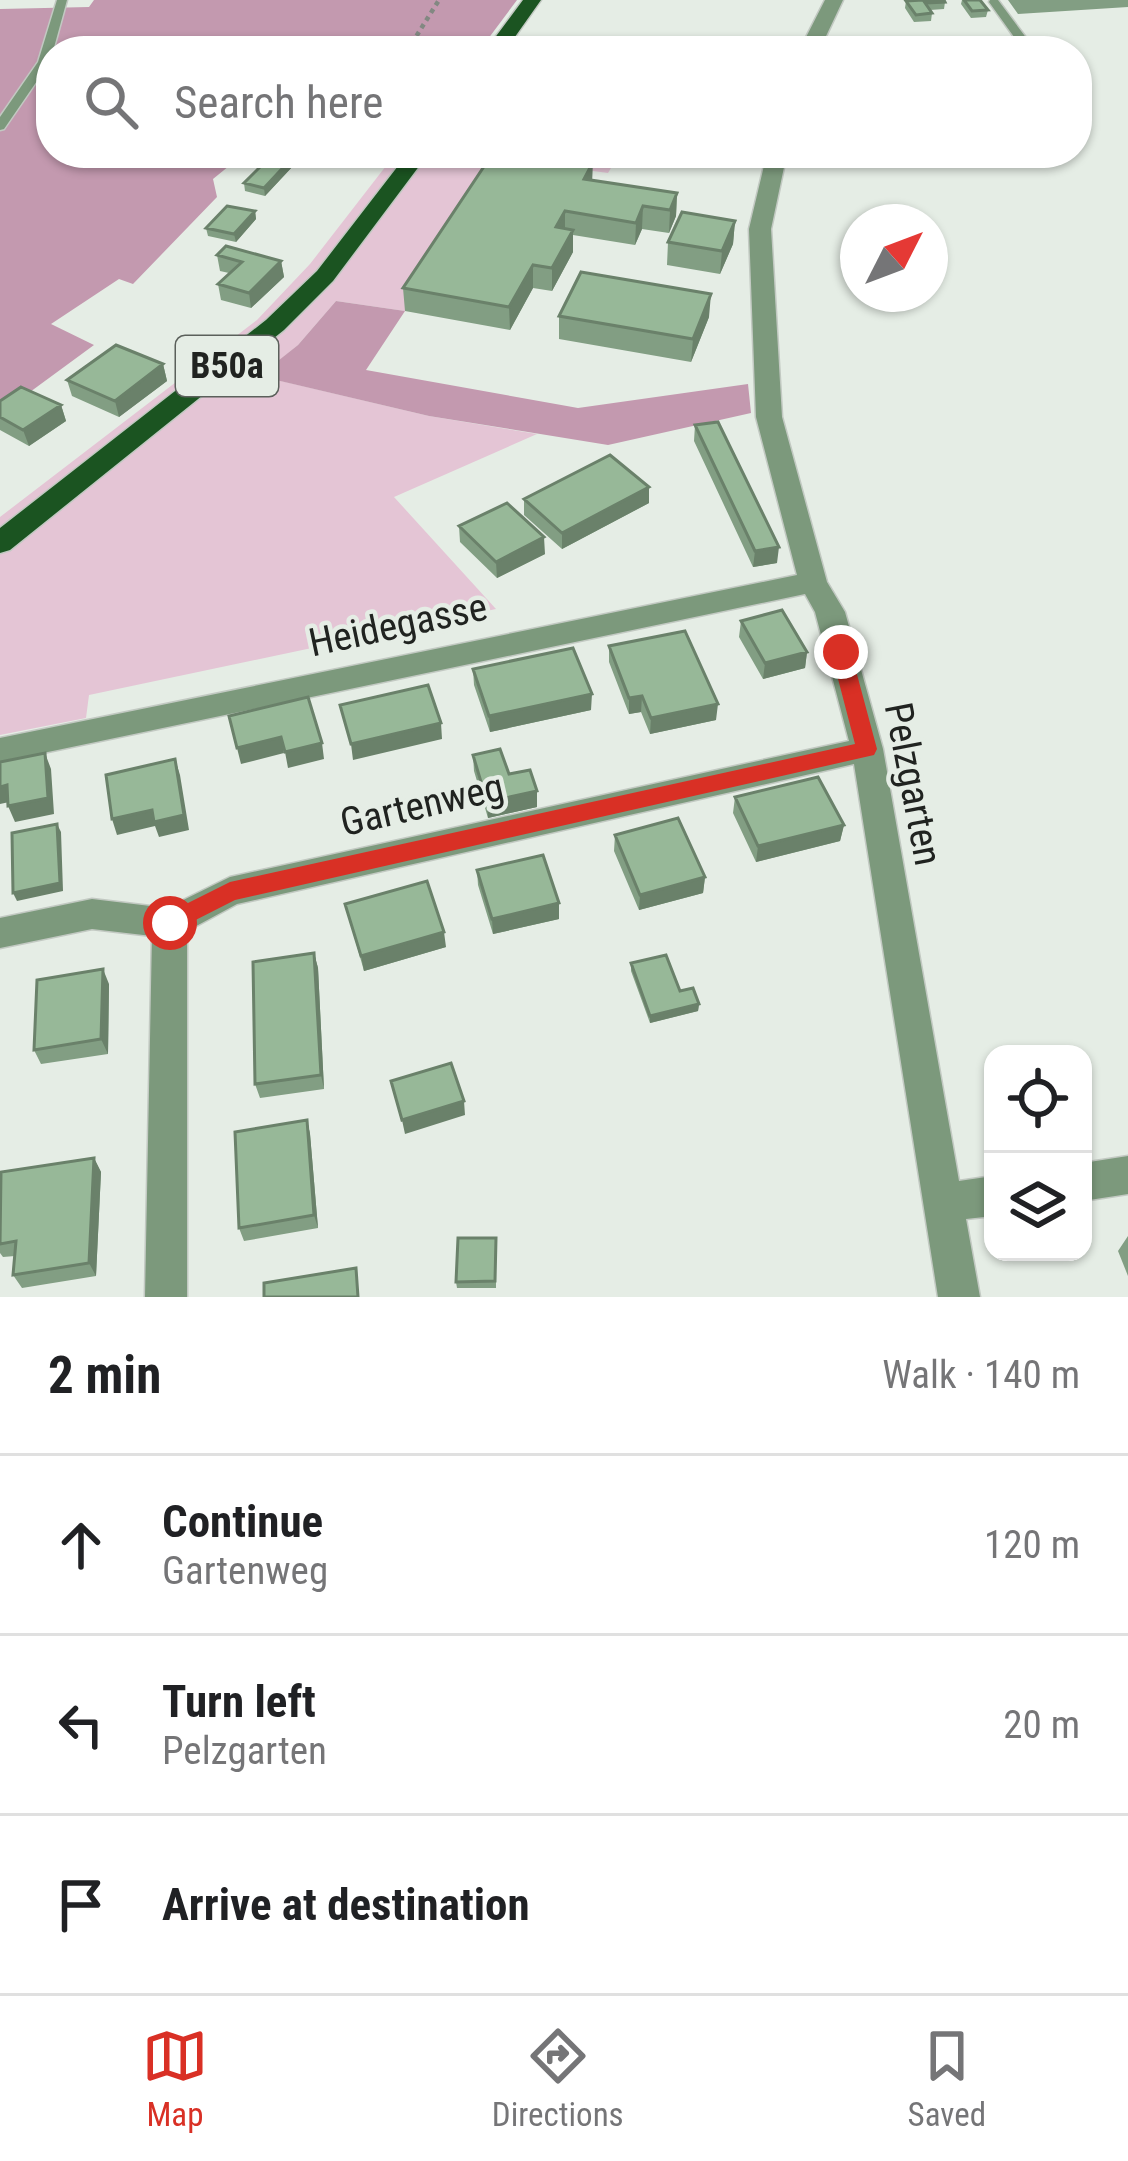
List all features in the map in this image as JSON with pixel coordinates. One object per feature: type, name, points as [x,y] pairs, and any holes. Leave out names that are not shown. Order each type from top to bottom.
[{"type":"main road","points":[[506,36],[532,0]]},
{"type":"main road","name":"B50a","points":[[0,543],[275,325],[325,276],[408,168]]},
{"type":"street","points":[[816,36],[834,0]]},
{"type":"street","name":"Pelzgarten","points":[[774,168],[760,230],[769,417],[813,582],[830,612],[866,749],[959,1297]]},
{"type":"street","name":"Heidegasse","points":[[0,750],[813,582]]},
{"type":"street","name":"Gartenweg","points":[[170,923],[230,891],[866,749]]},
{"type":"street","points":[[0,933],[92,914],[170,923],[166,1297]]},
{"type":"street","points":[[1092,1181],[1128,1175]]},
{"type":"street","points":[[945,1203],[984,1197]]},
{"type":"lane","points":[[52,36],[62,0]]},
{"type":"lane","points":[[994,2],[1019,36]]},
{"type":"lane","points":[[0,126],[36,74]]},
{"type":"path","points":[[416,36],[439,0]]},
{"type":"shaded area","points":[[94,0],[517,0],[490,36],[36,36],[36,168],[227,168],[213,179],[217,197],[133,284],[119,279],[51,324],[94,345],[0,414],[0,9],[89,7]]},
{"type":"shaded area","points":[[384,168],[499,168],[405,311],[336,301],[298,345],[260,376],[429,416],[537,434],[394,497],[496,609],[89,695],[86,718],[0,735],[0,517],[257,320],[310,264]]},
{"type":"shaded area","points":[[571,168],[611,168],[608,173]]},
{"type":"shaded area","points":[[336,301],[405,311],[366,370],[578,408],[748,384],[751,413],[608,445],[429,416],[259,376],[298,345]]},
{"type":"building","points":[[923,0],[932,13],[916,15],[906,1]]},
{"type":"building","points":[[964,0],[980,0],[988,10],[972,11]]},
{"type":"building","points":[[259,168],[283,168],[264,188],[244,183]]},
{"type":"building","points":[[483,168],[590,168],[584,179],[677,193],[670,210],[643,206],[636,223],[565,211],[556,227],[573,230],[552,268],[533,265],[509,307],[403,288]]},
{"type":"building","points":[[227,206],[255,211],[234,234],[206,228]]},
{"type":"building","points":[[682,212],[735,221],[722,251],[668,242]]},
{"type":"building","points":[[226,246],[281,261],[249,293],[218,284],[242,262],[217,255]]},
{"type":"building","points":[[581,272],[711,294],[693,339],[559,316]]},
{"type":"building","points":[[116,345],[163,364],[115,401],[67,380]]},
{"type":"building","points":[[21,387],[61,405],[23,430],[0,417],[0,401]]},
{"type":"building","points":[[718,422],[779,547],[755,551],[695,425]]},
{"type":"building","points":[[610,455],[649,487],[562,533],[524,499]]},
{"type":"building","points":[[507,503],[544,537],[496,562],[459,526]]},
{"type":"building","points":[[782,610],[807,652],[765,663],[741,621]]},
{"type":"building","points":[[685,631],[718,704],[651,718],[642,696],[629,698],[609,646]]},
{"type":"building","points":[[573,648],[592,694],[489,716],[473,669]]},
{"type":"building","points":[[428,685],[441,723],[351,744],[340,705]]},
{"type":"building","points":[[308,697],[322,743],[285,752],[281,737],[237,748],[229,716]]},
{"type":"building","points":[[500,749],[509,774],[530,770],[537,791],[487,802],[473,755]]},
{"type":"building","points":[[45,753],[48,798],[8,806],[7,785],[0,787],[0,762]]},
{"type":"building","points":[[175,759],[184,815],[154,822],[152,810],[112,819],[106,775]]},
{"type":"building","points":[[818,777],[844,825],[758,846],[735,797]]},
{"type":"building","points":[[678,818],[705,877],[640,895],[615,835]]},
{"type":"building","points":[[57,824],[60,883],[13,893],[12,833]]},
{"type":"building","points":[[543,855],[559,903],[492,919],[477,870]]},
{"type":"building","points":[[427,881],[444,932],[361,956],[345,904]]},
{"type":"building","points":[[314,953],[321,1075],[255,1084],[253,962]]},
{"type":"building","points":[[666,955],[680,991],[693,988],[699,1004],[650,1016],[631,963]]},
{"type":"building","points":[[103,969],[101,1039],[34,1050],[37,980]]},
{"type":"building","points":[[451,1063],[464,1101],[402,1120],[391,1081]]},
{"type":"building","points":[[307,1120],[314,1215],[239,1228],[235,1132]]},
{"type":"building","points":[[94,1158],[89,1263],[13,1275],[16,1241],[0,1244],[1,1172]]},
{"type":"building","points":[[458,1238],[496,1238],[495,1281],[456,1282]]},
{"type":"building","points":[[356,1268],[358,1297],[264,1297],[264,1283]]},
{"type":"route","points":[[170,923],[230,891],[866,749],[841,652]]}]
